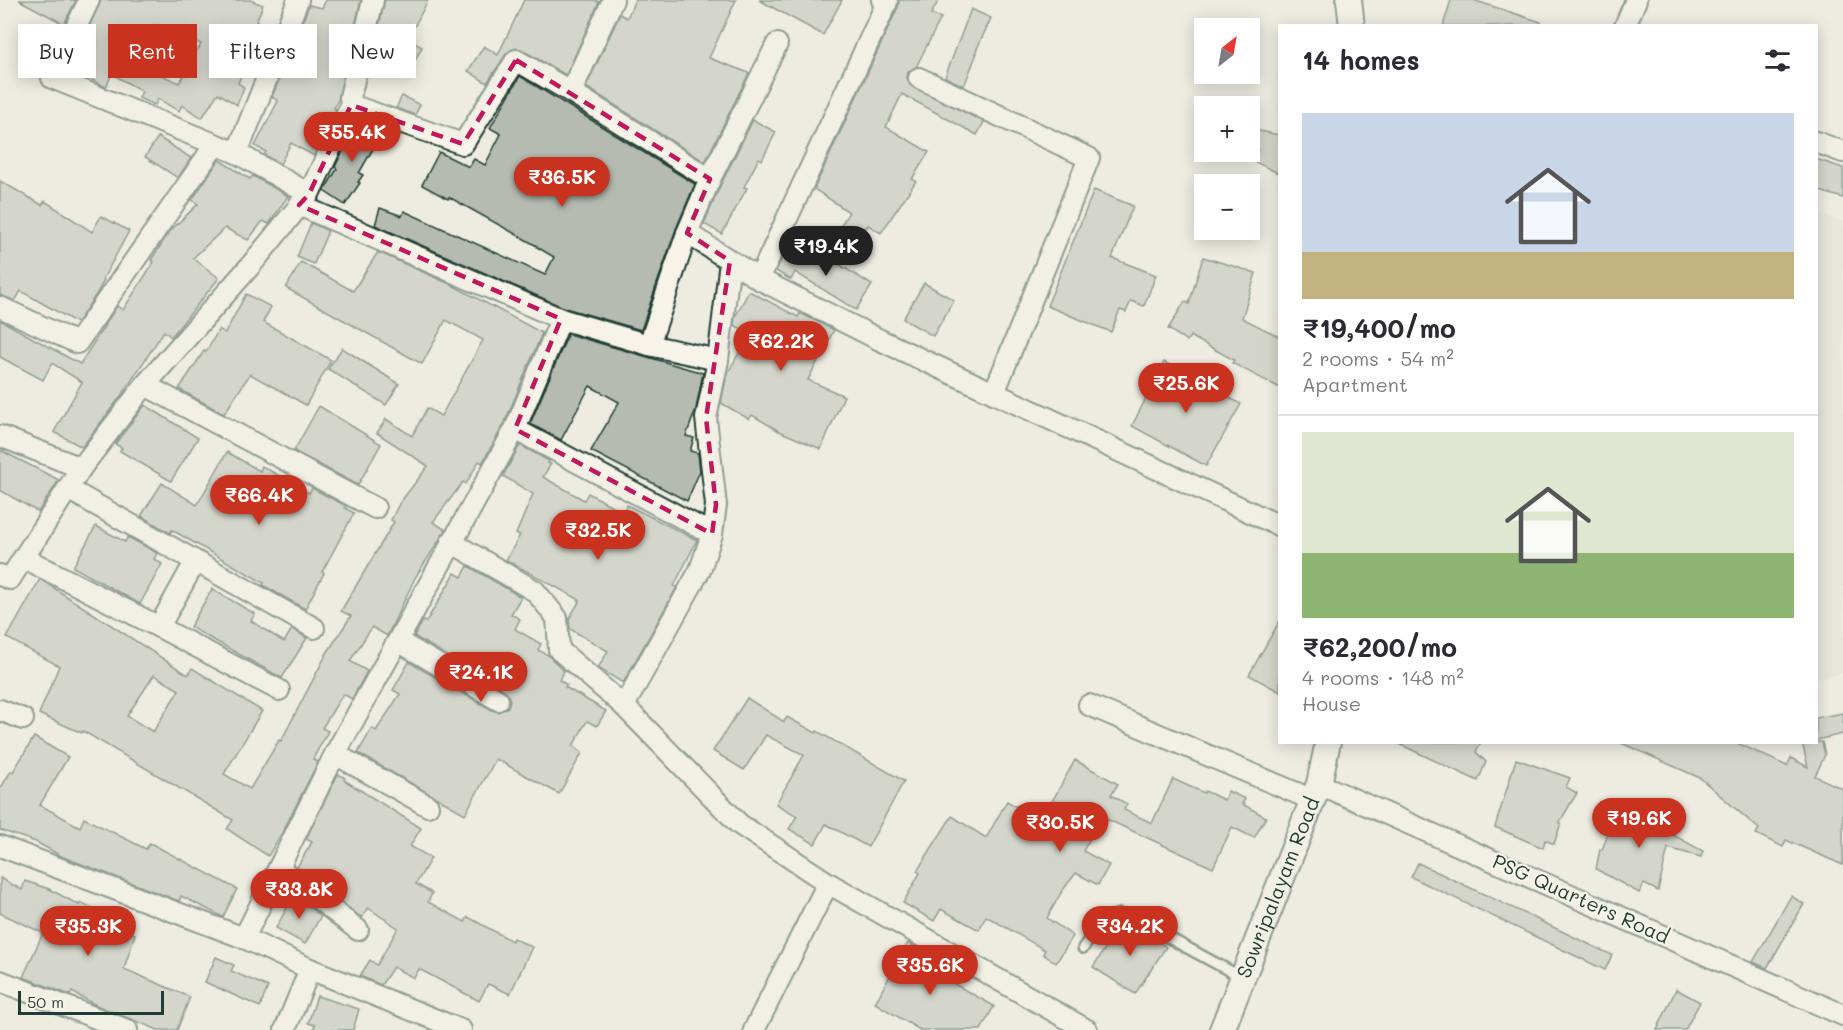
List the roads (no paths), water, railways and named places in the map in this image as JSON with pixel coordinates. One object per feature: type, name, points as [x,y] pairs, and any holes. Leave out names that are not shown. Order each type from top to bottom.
[{"type":"street","points":[[89,0],[52,78],[226,148],[304,200],[561,319],[649,345],[718,360]]},
{"type":"street","points":[[0,307],[77,342],[226,148],[297,0]]},
{"type":"street","points":[[0,575],[10,579],[81,468],[145,385],[251,265],[304,200],[351,105],[350,97],[373,0]]},
{"type":"street","points":[[571,92],[613,0]]},
{"type":"street","points":[[759,279],[887,2],[882,0]]},
{"type":"street","points":[[1349,0],[1352,24]]},
{"type":"street","points":[[1627,24],[1636,0]]},
{"type":"street","points":[[649,345],[687,233],[710,179],[777,44]]},
{"type":"street","points":[[351,105],[463,144],[516,60],[710,179]]},
{"type":"street","points":[[920,78],[1089,158],[994,393]]},
{"type":"street","points":[[1818,143],[1843,152]]},
{"type":"street","points":[[687,233],[759,279],[880,340],[1278,525]]},
{"type":"street","points":[[624,706],[699,570],[712,534],[716,505],[706,418],[718,360],[730,261]]},
{"type":"street","points":[[244,938],[335,754],[515,429],[561,319]]},
{"type":"street","points":[[145,385],[375,508]]},
{"type":"street","points":[[515,429],[712,534]]},
{"type":"street","points":[[0,436],[81,468]]},
{"type":"street","points":[[68,489],[314,628]]},
{"type":"street","points":[[451,542],[535,591],[557,618],[559,650],[624,706],[739,824],[828,883],[1087,1030]]},
{"type":"street","points":[[24,558],[279,690]]},
{"type":"street","points":[[159,627],[195,562]]},
{"type":"street","points":[[398,641],[498,700]]},
{"type":"street","name":"PSG Quarters Road","points":[[1089,705],[1316,792],[1843,1015]]},
{"type":"street","points":[[0,710],[23,719]]},
{"type":"street","name":"Sowripalayam Road","points":[[1222,1030],[1316,792],[1328,744]]},
{"type":"street","points":[[335,754],[428,806]]},
{"type":"street","points":[[0,846],[244,938],[310,969],[461,1030]]},
{"type":"street","points":[[279,868],[358,930]]},
{"type":"street","points":[[754,1030],[828,883]]},
{"type":"street","points":[[285,1030],[310,969]]},
{"type":"street","points":[[0,981],[127,1030]]},
{"type":"lane","points":[[1083,948],[1105,918],[1120,914],[1152,928],[1243,978]]}]
